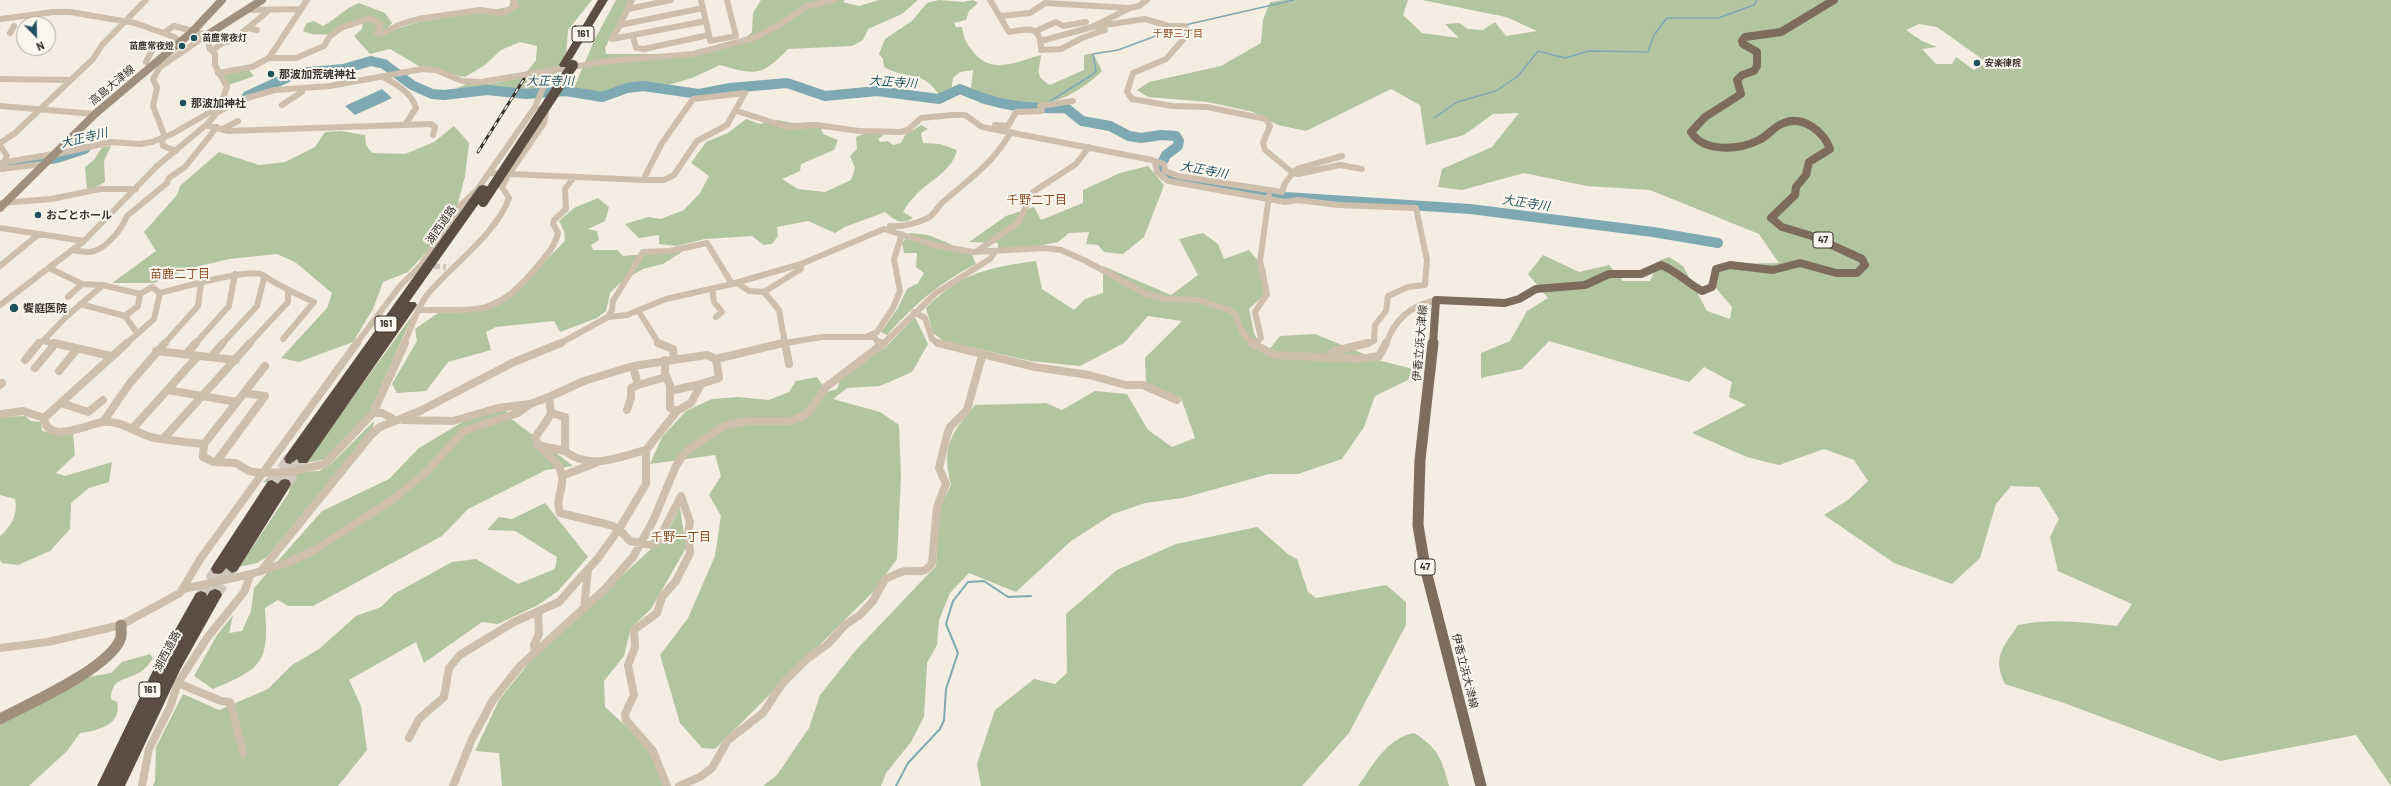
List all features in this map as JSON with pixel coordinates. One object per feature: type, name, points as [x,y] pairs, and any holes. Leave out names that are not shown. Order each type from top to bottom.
[{"type":"highway","name":"湖西道路","points":[[290,459],[484,189],[569,65],[603,0]]},
{"type":"highway","name":"湖西道路","points":[[303,459],[483,202],[611,0]]},
{"type":"highway","points":[[232,567],[285,484]]},
{"type":"highway","points":[[218,569],[272,485]]},
{"type":"highway","name":"湖西道路","points":[[104,786],[125,740],[163,665],[208,596],[117,786]]},
{"type":"highway","points":[[124,786],[150,715]]},
{"type":"highway","points":[[100,786],[125,740]]},
{"type":"main road","name":"高島大津線","points":[[2,204],[95,114],[192,32],[222,0]]},
{"type":"main road","points":[[207,36],[260,0]]},
{"type":"main road","name":"伊香立浜大津線","points":[[1480,786],[1425,567],[1418,525],[1420,460],[1431,368],[1436,300],[1505,303],[1519,299],[1536,289],[1585,285],[1609,274],[1641,274],[1661,265],[1675,270],[1691,285],[1702,291],[1712,287],[1716,270],[1722,266],[1735,264],[1761,270],[1775,270],[1800,263],[1824,271],[1858,273],[1865,266],[1862,259],[1810,234],[1781,227],[1774,223],[1771,218],[1795,195],[1796,186],[1806,175],[1809,162],[1814,157],[1824,154],[1830,149],[1829,141],[1802,121],[1794,120],[1785,122],[1758,141],[1749,145],[1715,147],[1702,144],[1693,138],[1691,132],[1705,117],[1736,99],[1741,94],[1737,80],[1742,75],[1754,72],[1757,66],[1757,52],[1743,44],[1742,41],[1745,37],[1781,32],[1834,0]]},
{"type":"main road","points":[[0,719],[96,666],[114,650],[120,641],[121,625]]},
{"type":"street","points":[[2,162],[7,156],[0,144],[15,133],[93,59],[102,45],[146,0]]},
{"type":"street","points":[[269,58],[307,0]]},
{"type":"street","points":[[218,73],[252,67],[269,58],[296,58],[324,46],[325,41],[338,30],[370,18],[381,25],[377,33],[383,34],[398,25],[418,19],[480,10],[502,13],[516,6],[514,0]]},
{"type":"street","points":[[632,0],[612,39],[706,21]]},
{"type":"street","points":[[628,9],[660,1],[671,0]]},
{"type":"street","points":[[701,0],[712,49]]},
{"type":"street","points":[[710,41],[736,36],[727,0]]},
{"type":"street","points":[[0,169],[76,152],[100,143],[116,141],[140,144],[163,140],[218,109],[243,99],[267,92],[330,86],[428,69],[436,70],[462,82],[472,82],[550,72],[609,61],[678,56],[754,38],[781,24],[807,6],[835,0]]},
{"type":"street","points":[[990,0],[1001,16],[1008,32],[1032,29],[1036,31],[1056,22],[1063,26],[1067,32]]},
{"type":"street","points":[[1092,26],[1130,8],[1139,6],[1147,0]]},
{"type":"street","points":[[1001,16],[1031,14],[1041,9],[1045,3],[1052,1],[1130,8]]},
{"type":"street","points":[[620,24],[703,8]]},
{"type":"street","points":[[246,10],[267,12],[301,9]]},
{"type":"street","points":[[1,19],[28,17],[53,12],[70,12],[123,23],[135,23],[174,37],[181,42]]},
{"type":"street","points":[[212,51],[222,43],[232,41],[267,12]]},
{"type":"street","points":[[1041,40],[1092,26],[1145,19],[1169,26],[1184,26],[1188,28],[1190,32],[1189,35],[1176,45],[1166,59],[1133,73],[1127,87],[1129,96],[1140,102],[1207,107],[1266,119],[1270,126],[1262,143],[1264,149],[1271,157],[1280,161],[1288,172],[1298,174],[1340,165],[1362,169]]},
{"type":"street","points":[[1063,26],[1086,22]]},
{"type":"street","points":[[10,32],[14,26]]},
{"type":"street","points":[[163,34],[174,26],[207,36]]},
{"type":"street","points":[[248,28],[257,30]]},
{"type":"street","points":[[1036,31],[1041,40],[1041,50],[1053,52],[1062,50],[1078,40],[1106,30]]},
{"type":"street","points":[[633,36],[636,48],[644,49],[709,35]]},
{"type":"street","points":[[0,305],[84,241],[158,166],[206,125],[218,109],[227,87],[218,73],[215,65],[215,54],[212,51],[207,36]]},
{"type":"street","points":[[176,151],[166,148],[161,133],[160,124],[152,107],[152,96],[157,88],[153,79],[160,67],[207,36]]},
{"type":"street","points":[[146,62],[155,45]]},
{"type":"street","points":[[183,590],[201,558],[222,533],[262,473],[374,320],[403,283],[423,265],[461,205],[477,190],[535,105],[550,72]]},
{"type":"street","points":[[0,75],[71,80]]},
{"type":"street","points":[[383,77],[394,83],[415,102],[416,108],[405,125]]},
{"type":"street","points":[[282,105],[302,92],[302,88]]},
{"type":"street","points":[[489,173],[643,180],[661,180],[671,178],[678,172],[685,157],[697,141],[726,125],[737,111],[745,93],[693,99],[683,116],[662,143],[643,180]]},
{"type":"street","points":[[979,124],[1008,126],[1016,112],[1073,101]]},
{"type":"street","points":[[265,366],[204,444],[203,457],[216,462],[234,462],[249,472],[262,473],[316,467],[325,464],[373,413],[427,295],[449,267],[476,245],[506,206],[509,198],[502,183],[546,118],[546,113],[535,105]]},
{"type":"street","points":[[0,106],[42,108],[95,114]]},
{"type":"street","points":[[737,111],[787,127],[817,124],[859,131],[908,130],[921,118],[965,115],[982,127],[1089,147],[1164,164],[1166,171],[1178,176],[1282,192],[1285,183],[1296,169],[1342,156]]},
{"type":"street","points":[[72,250],[90,252],[99,249],[106,244],[124,224],[127,216],[156,190],[167,183],[169,178],[185,167],[220,128],[238,121]]},
{"type":"street","points":[[206,125],[228,131],[354,125],[368,127],[431,124],[435,127],[433,135]]},
{"type":"street","points":[[261,571],[371,435],[380,427],[401,420],[514,362],[549,350],[608,317],[627,315],[666,299],[712,289],[801,264],[888,226],[901,227],[930,217],[941,203],[986,167],[998,154],[1011,132]]},
{"type":"street","points":[[976,252],[1018,223],[1033,192],[1076,164],[1089,147]]},
{"type":"street","points":[[2,162],[50,158]]},
{"type":"street","points":[[1155,162],[1157,172],[1168,181],[1267,200],[1416,208],[1418,211],[1426,261],[1428,280],[1425,285],[1408,287],[1388,296],[1386,311],[1375,325],[1374,341],[1367,345],[1328,354],[1325,358]]},
{"type":"street","points":[[419,310],[485,308],[509,295],[556,242],[558,233],[553,224],[554,220],[567,210],[568,207],[565,189],[574,177]]},
{"type":"street","points":[[2,204],[51,199],[100,189],[136,189]]},
{"type":"street","points":[[1254,345],[1260,338],[1255,312],[1265,300],[1267,294],[1260,261],[1267,200],[1271,190]]},
{"type":"street","points":[[0,228],[84,241]]},
{"type":"street","points":[[880,229],[892,229],[902,234],[976,252],[994,253],[1054,248],[1090,262],[1109,276],[1157,298],[1173,301],[1189,299],[1218,305],[1237,316],[1244,333],[1254,345],[1262,351],[1275,356],[1360,359],[1379,356],[1391,331],[1407,310],[1415,305],[1436,300]]},
{"type":"street","points":[[0,266],[39,234]]},
{"type":"street","points":[[859,337],[872,336],[896,302],[900,290],[894,260],[902,234]]},
{"type":"street","points":[[608,317],[612,310],[613,301],[643,252],[670,251],[706,243],[734,283],[749,291],[764,292],[795,274],[801,269],[801,264]]},
{"type":"street","points":[[453,786],[472,739],[493,700],[520,666],[535,651],[584,608],[620,573],[641,544],[653,521],[676,466],[685,452],[697,442],[724,426],[737,422],[782,422],[799,419],[812,410],[826,387],[881,346],[914,312],[936,293],[990,259],[994,253]]},
{"type":"street","points":[[49,268],[71,277],[82,284],[103,285],[140,294],[152,288],[160,293],[235,274],[262,274],[264,278],[286,288],[288,291],[314,302],[284,338]]},
{"type":"street","points":[[186,354],[229,306],[235,274]]},
{"type":"street","points":[[211,357],[257,306],[264,278]]},
{"type":"street","points":[[103,422],[130,383],[156,351],[198,306],[201,282]]},
{"type":"street","points":[[68,297],[82,284]]},
{"type":"street","points":[[25,360],[40,342],[43,341],[80,304],[103,285]]},
{"type":"street","points":[[712,289],[711,298],[715,306],[722,312],[716,317]]},
{"type":"street","points":[[164,438],[288,302],[288,291]]},
{"type":"street","points":[[764,292],[778,310],[789,364]]},
{"type":"street","points":[[0,414],[24,411],[36,418],[44,418],[111,356],[154,319],[160,293]]},
{"type":"street","points":[[125,316],[138,306],[140,294]]},
{"type":"street","points":[[80,304],[125,316],[137,333]]},
{"type":"street","points":[[638,310],[658,344],[673,349],[675,353],[674,359]]},
{"type":"street","points":[[914,312],[925,318],[932,340],[940,345],[974,352],[982,356],[1090,375],[1126,385],[1143,385],[1177,400]]},
{"type":"street","points":[[0,648],[48,642],[121,625],[183,590],[261,571],[288,562],[313,551],[395,498],[425,473],[464,431],[518,413],[530,404],[584,381],[633,366],[665,360],[707,355],[716,359],[785,343],[834,336],[874,337],[881,346]]},
{"type":"street","points":[[43,341],[111,356]]},
{"type":"street","points":[[35,368],[55,344]]},
{"type":"street","points":[[59,371],[77,349]]},
{"type":"street","points":[[156,351],[236,360]]},
{"type":"street","points":[[133,428],[198,356]]},
{"type":"street","points":[[679,786],[700,777],[712,768],[728,740],[763,713],[782,684],[807,659],[828,644],[845,625],[860,615],[873,601],[884,579],[895,573],[906,571],[919,573],[927,570],[932,563],[934,555],[937,507],[946,484],[940,468],[946,435],[950,427],[967,410],[982,356]]},
{"type":"street","points":[[670,391],[719,378],[716,359]]},
{"type":"street","points":[[665,360],[666,377],[670,391],[670,408],[677,411]]},
{"type":"street","points":[[633,366],[638,385]]},
{"type":"street","points":[[627,410],[631,398],[631,388],[666,377]]},
{"type":"street","points":[[562,476],[598,462],[646,450],[677,411],[691,402],[701,384]]},
{"type":"street","points":[[168,390],[237,402]]},
{"type":"street","points":[[216,462],[265,396],[244,393]]},
{"type":"street","points":[[549,396],[551,413],[534,438],[537,445],[556,460],[562,476],[557,503],[560,513],[610,525],[619,529],[630,540],[641,544],[651,545],[658,541],[681,496],[690,522],[688,533],[690,553],[676,581],[662,597],[657,613],[634,630],[635,647],[628,665],[634,695],[624,714],[626,720],[634,727],[653,751],[667,786]]},
{"type":"street","points":[[61,403],[88,412],[103,400]]},
{"type":"street","points":[[401,420],[452,420],[498,408],[530,404]]},
{"type":"street","points":[[373,413],[382,413],[392,418],[393,422]]},
{"type":"street","points":[[551,413],[565,417],[565,451]]},
{"type":"street","points":[[44,418],[45,426],[49,430],[60,432],[86,428],[103,422],[133,428],[145,436],[164,438],[180,443],[204,444]]},
{"type":"street","points":[[537,445],[565,451],[575,459],[598,462]]},
{"type":"street","points":[[409,738],[419,719],[444,697],[447,688],[446,676],[449,668],[460,656],[514,622],[559,602],[588,570],[619,529],[646,484],[646,450]]},
{"type":"street","points":[[584,608],[588,570]]},
{"type":"street","points":[[142,786],[149,749],[170,707],[178,683],[207,638],[244,592],[250,581],[251,574]]},
{"type":"street","points":[[535,651],[534,645],[539,634],[538,612]]},
{"type":"street","points":[[178,683],[221,701],[230,702],[243,753]]},
{"type":"green space","points":[[511,0],[592,0],[568,30],[566,57],[541,96],[479,93],[457,88],[467,84],[489,84],[522,78],[536,60],[537,46],[520,42],[501,50],[485,65],[465,77],[424,69],[390,49],[370,54],[354,36],[362,29],[363,22],[340,27],[336,35],[311,34],[303,31],[307,23],[314,21],[323,26],[359,3],[385,13],[392,23],[383,33],[419,22],[509,7]]},
{"type":"green space","points":[[616,0],[630,0],[605,48],[606,54],[679,54],[740,43],[752,32],[753,13],[761,0],[845,0],[843,2],[859,6],[879,0],[918,0],[902,14],[868,29],[863,40],[852,46],[788,49],[771,65],[757,71],[742,71],[720,65],[692,78],[668,85],[647,83],[623,87],[604,96],[573,90],[595,39]]},
{"type":"green space","points":[[939,0],[963,2],[973,0],[978,3],[969,11],[966,20],[954,23],[956,27],[962,27],[966,42],[975,54],[990,64],[1006,65],[1041,55],[1039,75],[1050,85],[1084,70],[1084,55],[1093,53],[1102,71],[1090,82],[1061,98],[1046,104],[1013,108],[996,107],[980,103],[971,89],[973,70],[960,72],[953,78],[950,97],[943,101],[936,90],[923,79],[902,74],[884,67],[883,59],[879,54],[885,39],[912,21],[927,3]]},
{"type":"green space","points":[[1284,0],[1408,0],[1403,15],[1422,33],[1459,38],[1445,24],[1459,23],[1468,29],[1483,30],[1495,22],[1506,36],[1537,31],[1506,17],[1422,0],[2391,0],[2391,786],[2356,735],[2220,761],[2064,703],[2005,684],[1999,667],[1999,660],[2004,646],[2018,625],[2055,621],[2117,626],[2132,604],[2058,571],[2050,537],[2059,519],[2039,487],[2011,486],[1996,504],[1980,558],[1952,584],[1894,563],[1824,515],[1848,500],[1868,481],[1854,460],[1824,449],[1779,465],[1747,457],[1692,433],[1746,405],[1729,397],[1732,382],[1704,367],[1689,382],[1549,341],[1522,369],[1481,378],[1481,353],[1510,341],[1527,311],[1548,298],[1528,274],[1543,255],[1579,272],[1609,265],[1623,281],[1650,281],[1660,260],[1669,257],[1683,266],[1707,311],[1730,319],[1732,307],[1716,288],[1718,264],[1779,263],[1759,234],[1650,190],[1587,186],[1524,173],[1462,190],[1438,187],[1442,169],[1492,147],[1519,113],[1493,114],[1464,135],[1426,145],[1420,105],[1391,89],[1306,131],[1278,125],[1253,112],[1208,102],[1148,97],[1137,90],[1149,82],[1221,66],[1261,43],[1263,20],[1270,2]],"holes":[[[1919,24],[1937,27],[1982,59],[1985,64],[1974,70],[1956,57],[1952,64],[1936,64],[1922,49],[1937,47],[1922,41],[1906,30]]]},
{"type":"green space","points":[[248,69],[254,76],[229,85],[222,73]]},
{"type":"green space","points":[[746,119],[760,124],[778,120],[792,123],[819,122],[823,134],[838,140],[834,150],[801,164],[800,171],[782,179],[798,189],[825,192],[851,180],[855,168],[850,156],[857,149],[856,137],[878,128],[884,135],[878,139],[880,142],[888,141],[893,145],[901,143],[905,135],[921,125],[928,129],[921,133],[923,143],[940,144],[957,150],[950,165],[920,191],[903,212],[913,218],[902,222],[895,220],[885,212],[845,227],[835,233],[808,221],[777,227],[778,236],[772,244],[764,245],[752,236],[705,239],[677,246],[659,244],[659,235],[639,238],[625,224],[648,217],[661,219],[684,210],[700,193],[709,176],[691,163],[706,142],[728,133]]},
{"type":"green space","points":[[454,126],[469,143],[465,176],[453,223],[408,272],[383,282],[373,309],[353,342],[299,362],[281,358],[327,308],[332,293],[295,262],[277,254],[229,259],[191,268],[154,283],[112,283],[156,251],[144,232],[177,195],[180,186],[219,152],[259,165],[285,162],[315,147],[325,132],[341,131],[365,135],[366,145],[372,153],[405,154],[434,142]]},
{"type":"green space","points":[[111,146],[104,161],[105,182],[96,187],[87,189],[85,167],[94,160],[102,147]]},
{"type":"green space","points":[[1148,166],[1164,185],[1144,237],[1123,254],[1104,252],[1098,245],[1086,244],[1089,232],[1069,233],[1058,242],[1028,248],[998,249],[998,243],[969,242],[1006,216],[1034,207],[1041,220],[1083,203],[1083,190],[1120,173]]},
{"type":"green space","points":[[598,198],[609,207],[605,221],[588,229],[597,231],[599,240],[591,245],[593,250],[617,250],[623,256],[685,250],[663,264],[643,269],[622,281],[610,293],[606,311],[597,318],[560,332],[554,321],[496,327],[486,332],[491,350],[448,362],[426,391],[397,393],[392,384],[417,341],[415,329],[438,313],[484,305],[521,285],[565,241],[564,231],[559,221],[574,208]]},
{"type":"green space","points":[[910,233],[928,235],[946,242],[972,255],[976,264],[939,286],[907,314],[887,335],[881,332],[898,308],[907,289],[918,283],[924,273],[916,267],[917,253],[904,253],[902,243]]},
{"type":"green space","points":[[1203,233],[1218,244],[1224,259],[1249,250],[1266,270],[1265,294],[1249,309],[1254,333],[1265,355],[1280,336],[1315,334],[1381,361],[1413,369],[1408,380],[1375,396],[1364,427],[1342,459],[1298,474],[1269,474],[1183,498],[1145,503],[1113,514],[1071,541],[1016,592],[969,573],[950,593],[939,620],[937,645],[927,663],[924,717],[911,742],[886,773],[881,786],[763,786],[777,775],[809,728],[820,695],[856,650],[936,566],[939,509],[951,485],[947,460],[950,441],[960,424],[975,405],[1046,403],[1062,410],[1095,391],[1127,394],[1148,430],[1172,447],[1195,438],[1181,398],[1146,382],[1145,358],[1182,321],[1148,316],[1124,343],[1080,366],[1031,361],[944,341],[933,333],[926,308],[951,286],[964,279],[989,269],[1036,261],[1042,289],[1074,310],[1085,299],[1103,293],[1103,266],[1171,295],[1198,275],[1179,239]]},
{"type":"green space","points":[[414,313],[369,413],[327,459],[305,463]]},
{"type":"green space","points":[[915,317],[928,344],[912,372],[880,386],[847,388],[833,399],[880,412],[899,425],[901,476],[897,559],[874,591],[715,749],[702,748],[680,723],[660,655],[688,618],[715,556],[721,516],[709,495],[721,476],[715,455],[650,464],[662,437],[686,411],[712,399],[738,397],[769,400],[789,392],[796,381],[817,377],[827,392],[837,389],[840,380],[869,356],[885,348]]},
{"type":"green space","points":[[504,403],[509,417],[573,466],[546,470],[468,509],[442,536],[313,606],[288,606],[278,600],[265,608],[266,641],[259,661],[252,669],[230,682],[213,689],[194,676],[217,635],[233,615],[229,633],[242,631],[251,611],[254,588],[322,511],[389,479],[419,448],[459,424]]},
{"type":"green space","points":[[25,416],[31,421],[41,422],[42,431],[54,434],[73,434],[75,455],[56,473],[65,476],[112,462],[109,482],[89,488],[71,503],[70,529],[50,551],[18,565],[2,563],[0,560],[0,536],[11,524],[15,515],[16,504],[15,499],[0,495],[0,417]]},
{"type":"green space","points":[[374,421],[373,428],[267,557],[257,563],[239,567],[288,494],[292,482],[263,482],[272,474],[319,471],[331,464]]},
{"type":"green space","points":[[545,503],[588,557],[558,591],[538,605],[498,624],[482,622],[424,663],[416,642],[349,680],[361,706],[367,750],[338,786],[153,786],[155,781],[156,747],[183,694],[219,710],[268,689],[292,665],[319,649],[356,616],[381,607],[394,594],[452,562],[476,559],[518,584],[555,569],[557,557],[515,531],[487,530],[499,517],[512,519]]},
{"type":"green space","points":[[680,507],[686,548],[651,609],[631,628],[624,656],[604,681],[605,707],[651,749],[665,786],[502,786],[499,753],[475,751],[499,700],[536,654],[664,539]]},
{"type":"green space","points":[[1257,527],[1288,554],[1297,559],[1308,592],[1316,598],[1386,585],[1406,602],[1406,625],[1349,733],[1302,786],[981,786],[977,764],[995,710],[1034,679],[1055,684],[1067,673],[1066,614],[1117,570],[1176,544]]},
{"type":"green space","points":[[150,654],[153,658],[144,669],[122,680],[114,686],[111,699],[117,702],[118,710],[113,721],[101,728],[80,733],[67,751],[29,786],[0,786],[0,725],[88,677],[111,673],[122,662]]},
{"type":"green space","points":[[1414,733],[1429,744],[1438,755],[1444,768],[1449,786],[1358,786],[1375,761],[1388,747],[1404,736]]},
{"type":"water","points":[[382,89],[392,98],[355,115],[345,106]]},
{"type":"waterway","points":[[1185,25],[1294,0]]},
{"type":"waterway","points":[[1434,118],[1457,102],[1496,91],[1518,76],[1538,51],[1565,58],[1589,51],[1648,52],[1654,35],[1667,18],[1718,18],[1754,5],[1757,0]]},
{"type":"waterway","points":[[1047,103],[1096,71],[1093,54],[1118,50],[1177,28]]},
{"type":"waterway","name":"大正寺川","points":[[247,96],[297,73],[343,69],[371,61],[384,64],[412,85],[432,94],[444,95],[487,90],[526,94],[566,91],[602,97],[627,88],[643,86],[699,94],[730,88],[787,83],[825,96],[877,91],[939,99],[960,89],[999,103],[1037,108],[1066,108],[1082,121],[1110,126],[1129,136],[1141,138],[1161,135],[1176,136],[1179,141],[1178,146],[1166,155],[1161,165],[1164,175],[1173,178],[1286,197],[1470,209],[1653,232],[1718,243]]},
{"type":"waterway","name":"大正寺川","points":[[0,167],[57,158],[85,149]]},
{"type":"waterway","points":[[896,786],[908,763],[940,729],[944,720],[946,689],[958,653],[946,624],[953,601],[968,582],[984,581],[1008,597],[1031,596]]},
{"type":"tunnel","points":[[425,265],[446,267]]},
{"type":"tunnel","points":[[272,485],[290,459]]},
{"type":"tunnel","points":[[285,484],[303,459]]},
{"type":"tunnel","points":[[215,595],[232,567]]},
{"type":"tunnel","points":[[201,597],[218,569]]},
{"type":"railway","points":[[478,152],[524,79]]},
{"type":"place","name":"苗鹿常夜灯","points":[[194,38]]},
{"type":"place","name":"苗鹿常夜燈","points":[[182,46]]},
{"type":"place","name":"安楽律院","points":[[1977,63]]},
{"type":"place","name":"那波加荒魂神社","points":[[271,74]]},
{"type":"place","name":"那波加神社","points":[[183,103]]},
{"type":"place","name":"おごとホール","points":[[38,215]]},
{"type":"place","name":"饗庭医院","points":[[14,308]]},
{"type":"district","name":"千野三丁目","points":[[1178,34]]},
{"type":"district","name":"千野二丁目","points":[[1037,200]]},
{"type":"district","name":"苗鹿二丁目","points":[[180,274]]},
{"type":"district","name":"千野一丁目","points":[[681,537]]}]
